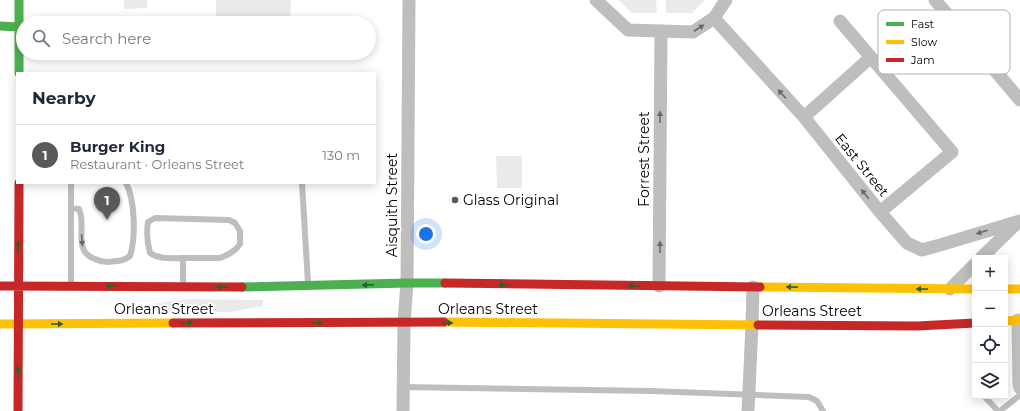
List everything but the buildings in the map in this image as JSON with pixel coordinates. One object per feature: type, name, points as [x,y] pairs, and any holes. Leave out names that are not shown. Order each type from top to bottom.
[{"type":"main road","points":[[19,0],[19,16]]},
{"type":"main road","points":[[0,26],[16,27]]},
{"type":"main road","points":[[19,60],[19,72]]},
{"type":"main road","points":[[18,411],[19,184]]},
{"type":"main road","name":"Orleans Street","points":[[0,286],[261,287],[407,283],[972,289]]},
{"type":"main road","points":[[1008,289],[1020,289]]},
{"type":"main road","name":"Orleans Street","points":[[0,324],[404,322],[917,326],[972,323]]},
{"type":"street","name":"Aisquith Street","points":[[403,411],[404,322],[407,283],[409,0]]},
{"type":"street","points":[[596,0],[628,30],[693,32],[714,18],[726,0]]},
{"type":"street","points":[[935,0],[944,10]]},
{"type":"street","name":"East Street","points":[[714,18],[804,117],[907,244],[922,250],[940,246],[1020,221]]},
{"type":"street","points":[[840,21],[878,65]]},
{"type":"street","name":"Forrest Street","points":[[659,286],[661,31]]},
{"type":"street","points":[[804,117],[871,57]]},
{"type":"street","points":[[880,212],[952,152],[885,74]]},
{"type":"street","points":[[998,74],[1020,100]]},
{"type":"street","points":[[984,255],[1020,221]]},
{"type":"street","points":[[950,289],[972,267]]},
{"type":"street","points":[[748,411],[753,287]]},
{"type":"street","points":[[1014,320],[1020,388]]},
{"type":"lane","points":[[71,286],[72,184]]},
{"type":"lane","points":[[71,208],[79,209],[81,214],[81,244],[84,252],[90,258],[102,262],[123,261],[130,256],[133,246],[133,207],[130,190],[127,184]]},
{"type":"lane","points":[[302,184],[308,286]]},
{"type":"lane","points":[[155,218],[229,220],[235,224],[240,231],[240,244],[229,254],[220,258],[183,258],[161,258],[150,253],[146,242],[148,222],[155,218]]},
{"type":"lane","points":[[183,258],[183,287]]},
{"type":"lane","points":[[403,387],[650,391],[809,397],[816,401],[823,411]]},
{"type":"lane","points":[[987,399],[999,411],[1020,395]]},
{"type":"shaded area","points":[[124,0],[147,0],[147,8],[124,9]]},
{"type":"shaded area","points":[[216,0],[291,0],[290,16],[216,16]]},
{"type":"shaded area","points":[[619,0],[656,0],[657,13],[632,13]]},
{"type":"shaded area","points":[[666,0],[705,0],[692,13],[666,13]]},
{"type":"shaded area","points":[[496,156],[522,156],[522,188],[497,188]]},
{"type":"shaded area","points":[[190,299],[263,300],[263,306],[230,312],[151,312],[152,304]]},
{"type":"traffic: fast","points":[[19,0],[19,16]]},
{"type":"traffic: fast","points":[[0,26],[16,27]]},
{"type":"traffic: fast","points":[[19,60],[19,72]]},
{"type":"traffic: fast","points":[[242,287],[445,283]]},
{"type":"traffic: slow","points":[[760,287],[972,289]]},
{"type":"traffic: slow","points":[[1008,289],[1020,289]]},
{"type":"traffic: slow","points":[[1008,321],[1020,320]]},
{"type":"traffic: slow","points":[[444,322],[758,325]]},
{"type":"traffic: slow","points":[[0,324],[173,323]]},
{"type":"traffic: jam","points":[[18,411],[19,184]]},
{"type":"traffic: jam","points":[[445,283],[760,287]]},
{"type":"traffic: jam","points":[[0,286],[242,287]]},
{"type":"traffic: jam","points":[[173,323],[444,322]]},
{"type":"traffic: jam","points":[[758,325],[917,326],[972,323]]},
{"type":"place","name":"Glass Original","points":[[455,200]]},
{"type":"place","name":"Burger King","points":[[107,220]]}]
